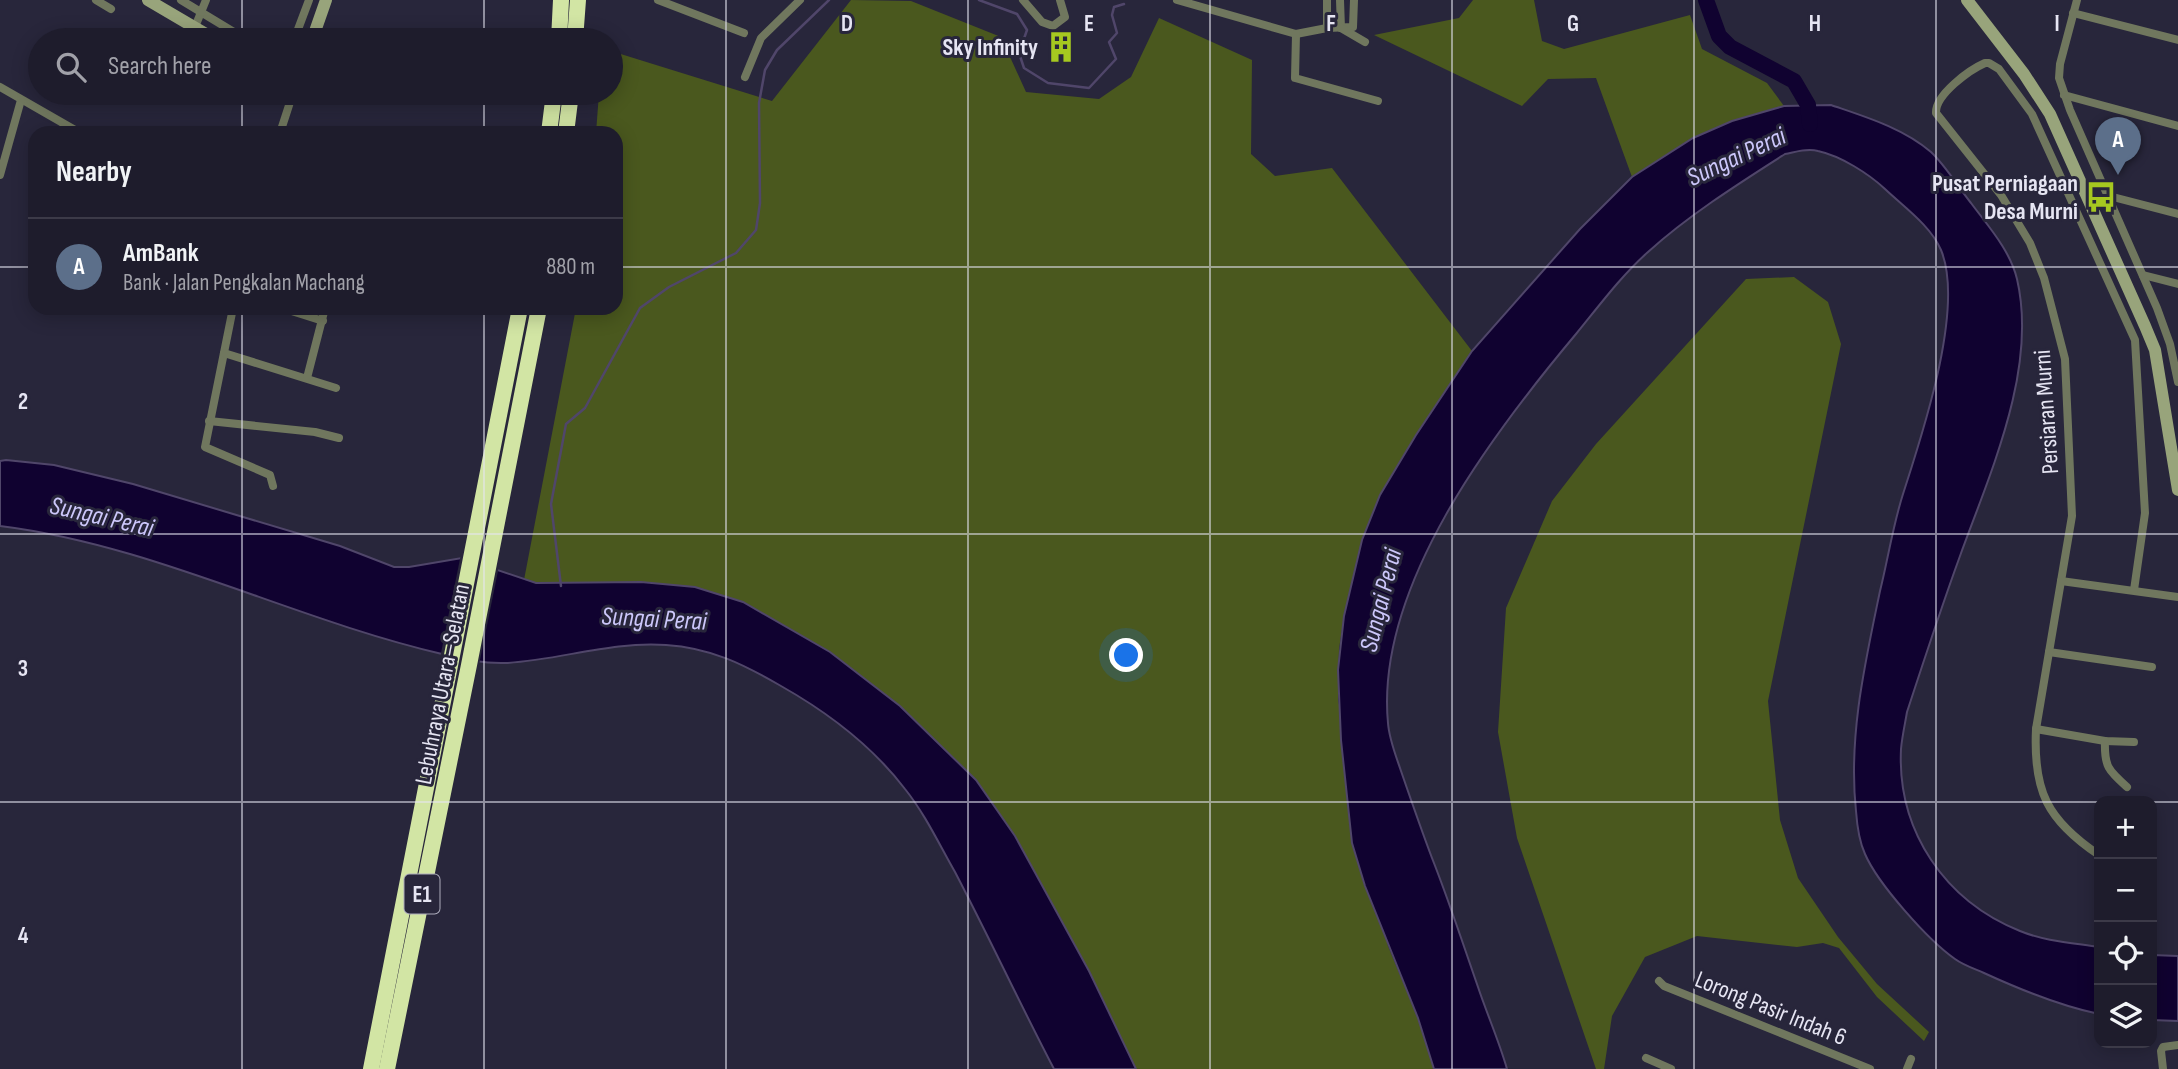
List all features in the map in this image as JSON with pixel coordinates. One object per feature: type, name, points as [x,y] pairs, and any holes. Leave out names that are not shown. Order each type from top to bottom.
[{"type":"highway","points":[[560,28],[561,0]]},
{"type":"highway","points":[[576,28],[578,0]]},
{"type":"highway","points":[[550,126],[552,105]]},
{"type":"highway","points":[[567,126],[570,105]]},
{"type":"highway","name":"Lebuhraya Utara–Selatan","points":[[371,1069],[519,315]]},
{"type":"highway","name":"Lebuhraya Utara–Selatan","points":[[388,1066],[538,315]]},
{"type":"main road","points":[[148,0],[195,27]]},
{"type":"main road","points":[[316,28],[326,0]]},
{"type":"main road","points":[[1967,0],[2024,74],[2050,114],[2147,330],[2155,350],[2178,490]]},
{"type":"street","points":[[96,0],[111,9]]},
{"type":"street","points":[[181,0],[227,28]]},
{"type":"street","points":[[195,27],[206,0]]},
{"type":"street","points":[[299,28],[309,0]]},
{"type":"street","points":[[658,0],[744,33]]},
{"type":"street","points":[[744,76],[761,38],[800,0]]},
{"type":"street","points":[[1023,0],[1042,22],[1053,26],[1065,17],[1060,0]]},
{"type":"street","points":[[1177,0],[1296,34],[1354,26],[1354,0]]},
{"type":"street","points":[[1326,0],[1327,28]]},
{"type":"street","points":[[1340,0],[1341,28]]},
{"type":"street","points":[[2077,0],[2060,64],[2059,78],[2064,95],[2174,345],[2178,382]]},
{"type":"street","points":[[2073,13],[2178,40]]},
{"type":"street","points":[[1341,28],[1365,42]]},
{"type":"street","points":[[1296,34],[1295,78],[1378,102]]},
{"type":"street","name":"Persiaran Murni","points":[[2094,851],[2066,830],[2043,798],[2035,761],[2036,729],[2072,516],[2065,359],[2044,278],[2030,243],[2001,195],[1936,113],[1937,104],[1945,93],[1981,65],[1989,63],[1999,69],[2032,114],[2135,340],[2145,513],[2134,590]]},
{"type":"street","points":[[0,87],[28,104]]},
{"type":"street","points":[[2064,95],[2178,126]]},
{"type":"street","points":[[0,175],[21,100]]},
{"type":"street","points":[[30,105],[68,126]]},
{"type":"street","points":[[281,126],[289,105]]},
{"type":"street","points":[[2109,196],[2178,214]]},
{"type":"street","points":[[2143,275],[2178,284]]},
{"type":"street","points":[[232,315],[205,447],[270,475],[272,486]]},
{"type":"street","points":[[306,315],[323,320]]},
{"type":"street","points":[[306,379],[324,315]]},
{"type":"street","points":[[2132,331],[2147,330]]},
{"type":"street","points":[[2135,340],[2147,330]]},
{"type":"street","points":[[224,353],[336,387]]},
{"type":"street","points":[[209,421],[315,432],[339,438]]},
{"type":"street","points":[[2062,581],[2178,597]]},
{"type":"street","points":[[2049,652],[2152,667]]},
{"type":"street","points":[[2036,729],[2105,741],[2134,742]]},
{"type":"street","points":[[2105,741],[2104,752],[2109,771],[2127,787]]},
{"type":"street","name":"Lorong Pasir Indah 6","points":[[1659,981],[1664,986],[1870,1069]]},
{"type":"street","points":[[2164,1069],[2161,1051],[2163,1047],[2178,1045]]},
{"type":"street","points":[[1646,1058],[1671,1069]]},
{"type":"street","points":[[1907,1069],[1911,1059]]},
{"type":"green space","points":[[851,0],[911,1],[1001,37],[1026,92],[1099,99],[1131,77],[1159,18],[1252,60],[1251,154],[1275,176],[1332,168],[1472,351],[1380,495],[1362,540],[1339,649],[1338,700],[1388,946],[1418,1018],[1434,1069],[1136,1069],[1089,971],[1015,836],[976,780],[900,706],[830,652],[743,602],[695,587],[641,582],[564,585],[524,580],[575,315],[623,315],[623,126],[597,126],[598,105],[623,105],[623,55],[772,101]]},
{"type":"green space","points":[[1473,0],[1534,0],[1542,41],[1564,49],[1690,15],[1702,49],[1767,83],[1784,106],[1724,125],[1668,154],[1632,177],[1596,78],[1548,79],[1522,106],[1374,35],[1459,18]]},
{"type":"green space","points":[[1794,277],[1828,302],[1841,344],[1768,701],[1780,820],[1798,878],[1838,937],[1877,984],[1929,1032],[1924,1041],[1877,997],[1839,948],[1823,943],[1797,947],[1697,936],[1645,957],[1612,1016],[1604,1069],[1596,1069],[1517,838],[1498,732],[1506,608],[1552,501],[1596,444],[1746,279]]},
{"type":"water","name":"Sungai Perai","points":[[1831,105],[1871,119],[1920,144],[1947,170],[1998,239],[2014,268],[2022,313],[2016,384],[1997,456],[1907,712],[1901,749],[1902,779],[1907,808],[1917,835],[1948,882],[1969,901],[1993,918],[2020,931],[2094,946],[2094,1013],[2041,997],[1955,959],[1931,939],[1905,911],[1871,866],[1863,849],[1854,783],[1859,700],[1896,518],[1938,372],[1945,337],[1947,275],[1937,241],[1916,217],[1885,189],[1845,161],[1827,153],[1806,150],[1785,154],[1714,200],[1664,238],[1629,271],[1510,417],[1446,515],[1420,566],[1400,619],[1389,671],[1389,729],[1393,747],[1507,1069],[1434,1069],[1418,1018],[1365,886],[1352,843],[1341,740],[1338,670],[1344,616],[1362,540],[1380,495],[1472,351],[1580,229],[1632,177],[1693,138],[1732,121],[1784,106]]},
{"type":"water","name":"Sungai Perai","points":[[0,461],[54,465],[133,484],[340,546],[394,567],[462,558],[536,583],[641,582],[695,587],[743,602],[830,652],[900,706],[976,780],[1015,836],[1089,971],[1136,1069],[1054,1069],[955,872],[912,799],[864,745],[815,707],[767,678],[712,653],[666,645],[606,648],[498,663],[458,658],[386,639],[113,549],[0,526]]},
{"type":"water","points":[[2157,955],[2178,956],[2178,1021],[2157,1020]]},
{"type":"pier","points":[[461,554],[481,557],[499,566],[479,665],[440,658]]},
{"type":"waterway","points":[[561,586],[551,504],[566,424],[585,408],[640,308],[669,287],[736,253],[756,230],[760,203],[759,103],[765,70],[777,50],[829,0]]},
{"type":"waterway","points":[[979,0],[1017,14],[1027,30],[1019,53],[1024,68],[1048,83],[1089,88],[1116,59],[1109,42],[1117,33],[1112,15],[1114,7],[1124,4]]},
{"type":"waterway","points":[[1706,0],[1719,36],[1730,47],[1794,81],[1808,105],[1810,124]]},
{"type":"place","name":"Sky Infinity","points":[[1061,47]]},
{"type":"place","name":"AmBank","points":[[2118,175]]},
{"type":"place","name":"Pusat Perniagaan Desa Murni","points":[[2101,197]]}]
